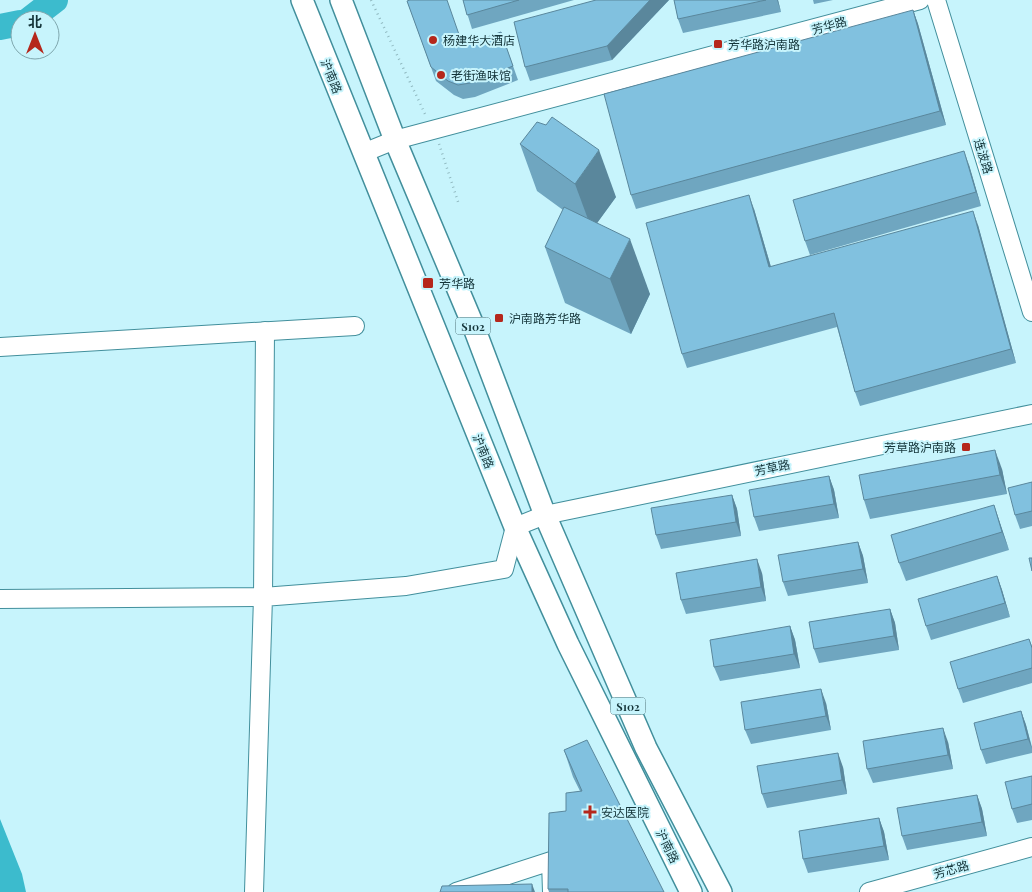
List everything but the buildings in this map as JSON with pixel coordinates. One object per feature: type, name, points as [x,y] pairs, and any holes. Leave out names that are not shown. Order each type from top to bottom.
[{"type":"main road","name":"沪南路","points":[[302,0],[515,527],[568,644],[691,892]]},
{"type":"main road","name":"沪南路","points":[[341,0],[395,140],[473,325],[544,515],[646,748],[721,892]]},
{"type":"street","name":"芳华路","points":[[363,153],[395,140],[920,0]]},
{"type":"street","name":"连波路","points":[[936,0],[1032,312]]},
{"type":"street","points":[[0,347],[355,326]]},
{"type":"street","points":[[254,892],[262,596],[266,331]]},
{"type":"street","name":"芳草路","points":[[515,527],[544,515],[1032,414]]},
{"type":"street","points":[[0,600],[262,596],[406,586],[504,569],[515,527]]},
{"type":"street","name":"芳芯路","points":[[870,892],[1032,847]]},
{"type":"street","points":[[456,892],[551,861],[552,892]]},
{"type":"path","points":[[371,0],[411,88],[434,130],[459,205]]},
{"type":"water","points":[[0,819],[22,874],[26,892],[0,892]]},
{"type":"waterway","points":[[42,10],[55,0]]},
{"type":"waterway","points":[[0,27],[10,25]]},
{"type":"place","name":"杨建华大酒店","points":[[433,40]]},
{"type":"place","name":"芳华路沪南路","points":[[718,44]]},
{"type":"place","name":"老街渔味馆","points":[[441,75]]},
{"type":"place","name":"芳华路","points":[[428,283]]},
{"type":"place","name":"沪南路芳华路","points":[[499,318]]},
{"type":"place","name":"芳草路沪南路","points":[[966,447]]},
{"type":"place","name":"安达医院","points":[[590,812]]}]
